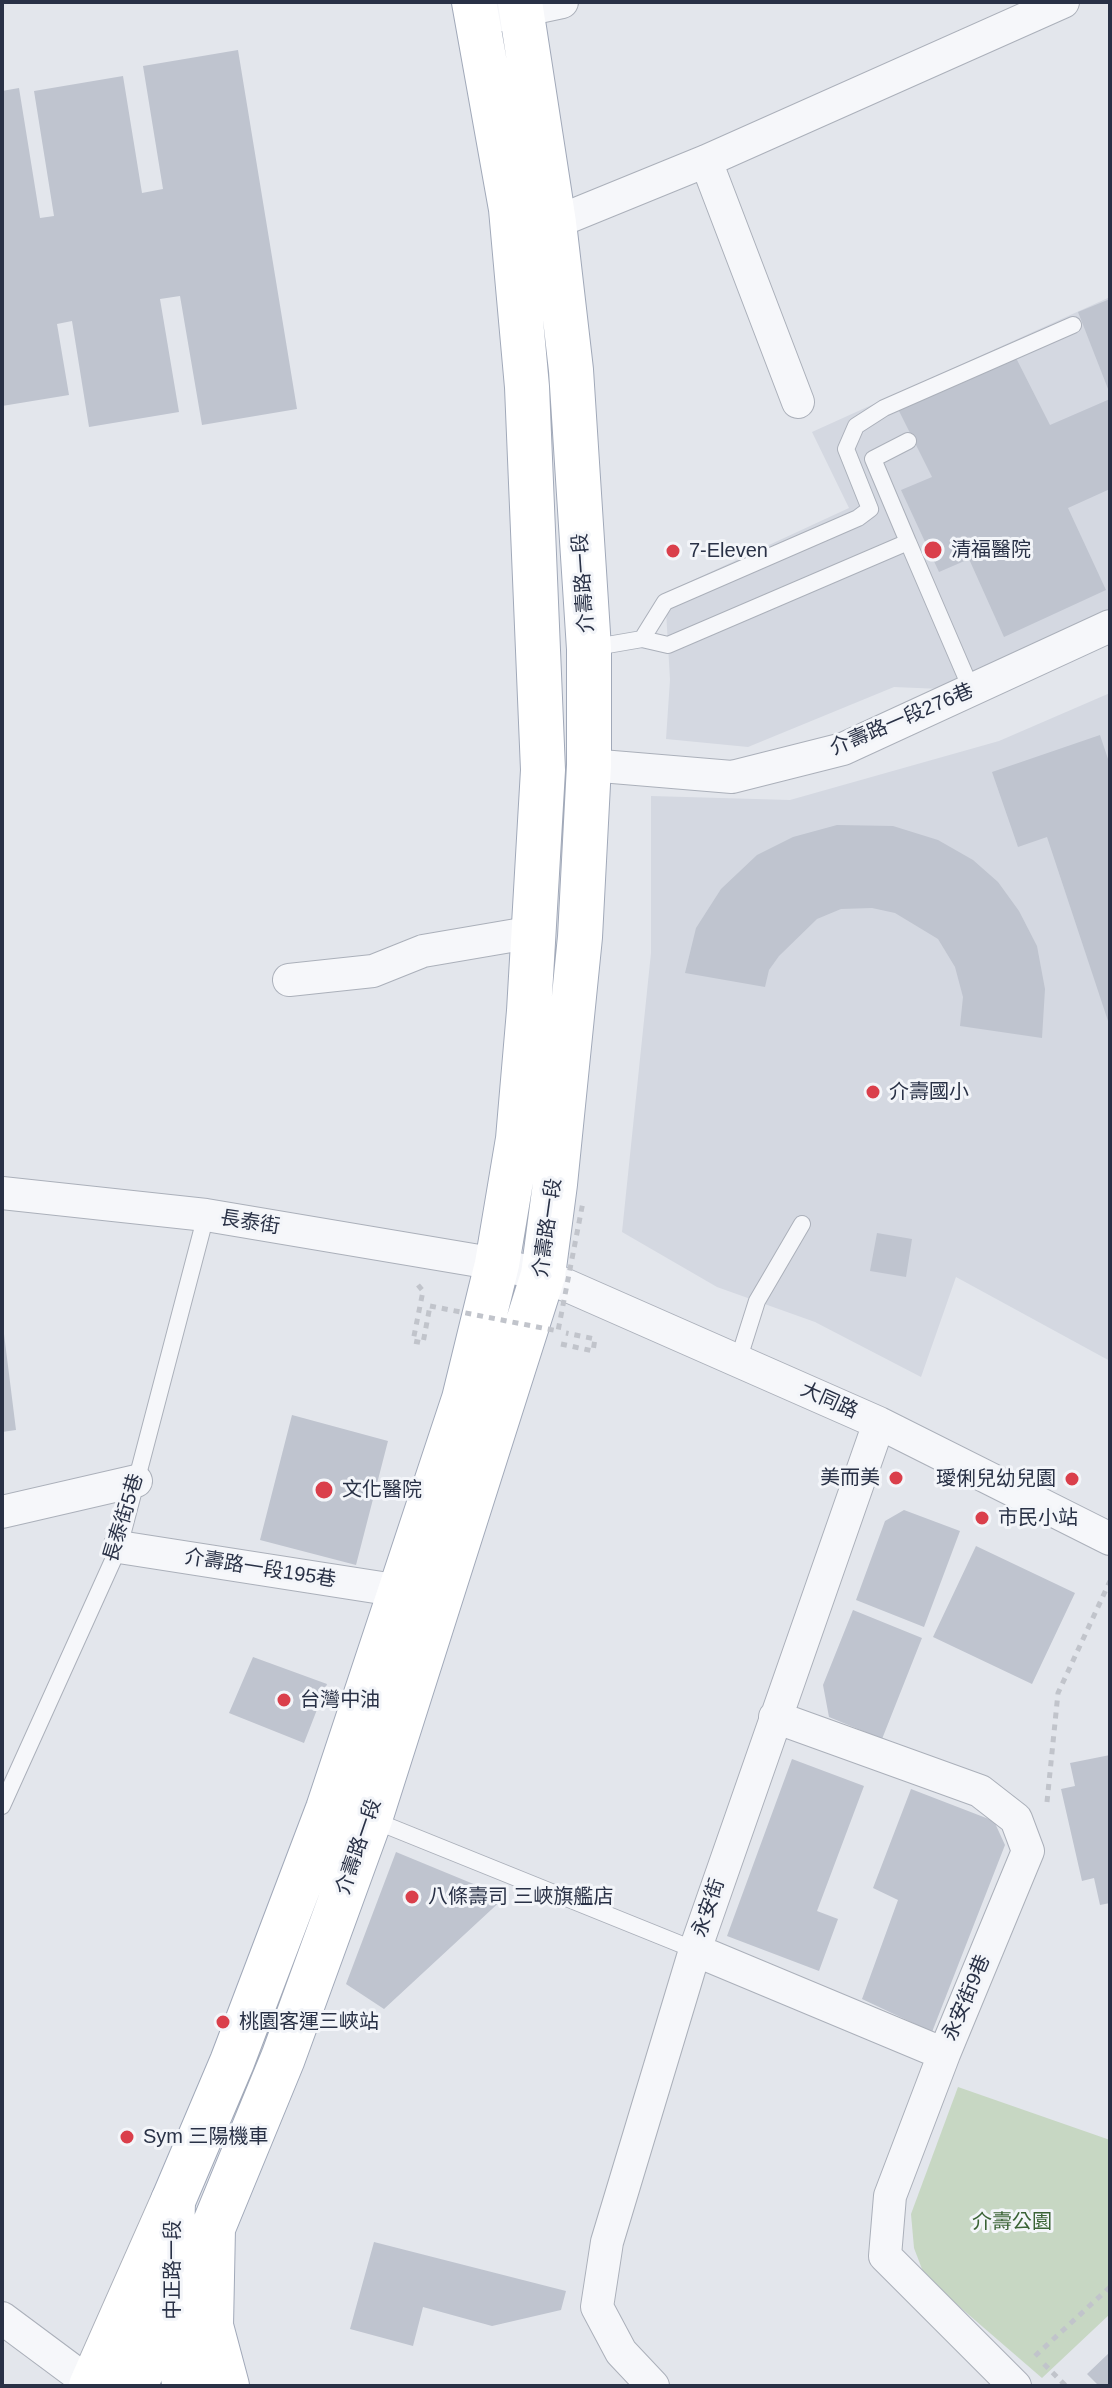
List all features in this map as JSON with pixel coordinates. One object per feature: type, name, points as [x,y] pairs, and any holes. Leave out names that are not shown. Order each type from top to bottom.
[{"type":"main road","name":"介壽路一段","points":[[106,2386],[170,2319],[213,2228],[283,2058],[370,1819],[543,1275],[580,937],[589,765],[589,649],[571,370],[554,223],[535,5]]},
{"type":"main road","name":"介壽路一段","points":[[106,2386],[173,2201],[232,2062],[323,1824],[401,1591],[464,1399],[497,1264],[518,1139],[543,770],[527,387],[511,209],[476,11]]},
{"type":"main road","name":"中正路一段","points":[[173,2201],[170,2319],[185,2386]]},
{"type":"main road","name":"中正路一段","points":[[213,2228],[211,2326],[227,2386]]},
{"type":"street","points":[[554,223],[706,161],[1063,2]]},
{"type":"street","points":[[476,11],[535,5]]},
{"type":"street","points":[[706,161],[798,402]]},
{"type":"street","name":"介壽路一段276巷","points":[[589,765],[732,777],[843,749],[1110,626]]},
{"type":"street","points":[[289,980],[373,971],[423,951],[534,932]]},
{"type":"street","name":"長泰街","points":[[2,1193],[206,1215],[497,1264],[543,1275]]},
{"type":"street","name":"大同路","points":[[543,1275],[879,1423],[1110,1539]]},
{"type":"street","name":"永安街","points":[[653,2386],[621,2352],[597,2307],[607,2242],[695,1950],[879,1423]]},
{"type":"street","points":[[2,1512],[136,1481]]},
{"type":"street","name":"介壽路一段195巷","points":[[119,1547],[401,1591]]},
{"type":"street","points":[[775,1717],[980,1791],[1016,1819],[1028,1851]]},
{"type":"street","name":"永安街9巷","points":[[995,2380],[885,2256],[890,2196],[944,2054],[1028,1851]]},
{"type":"street","points":[[695,1950],[944,2054]]},
{"type":"street","points":[[2,2318],[106,2386]]},
{"type":"lane","points":[[642,639],[665,602],[858,518],[870,509],[846,449],[856,426],[884,408],[1073,325]]},
{"type":"lane","points":[[908,441],[873,459],[972,691]]},
{"type":"lane","points":[[589,649],[642,639],[668,645],[908,542]]},
{"type":"lane","name":"長泰街5巷","points":[[2,1806],[119,1547],[206,1215]]},
{"type":"lane","points":[[738,1361],[757,1301],[802,1224]]},
{"type":"lane","points":[[370,1819],[695,1950]]},
{"type":"path","points":[[558,1331],[583,1202]]},
{"type":"path","points":[[416,1283],[423,1291],[413,1341],[423,1343],[430,1306],[595,1339],[593,1351],[556,1343]]},
{"type":"path","points":[[1028,1851],[1045,1816],[1058,1693],[1110,1581]]},
{"type":"path","points":[[1035,2356],[1110,2287]]},
{"type":"shaded area","name":"清福醫院","points":[[1110,297],[1110,608],[941,689],[894,687],[748,747],[666,739],[670,680],[665,593],[849,508],[812,432]]},
{"type":"shaded area","name":"介壽國小","points":[[1110,693],[1110,1361],[956,1277],[921,1377],[815,1322],[717,1287],[622,1232],[651,953],[651,796],[790,800],[999,741]]},
{"type":"green space","name":"介壽公園","points":[[958,2087],[1110,2140],[1110,2314],[1042,2378],[925,2277],[914,2248],[911,2214]]},
{"type":"building","points":[[238,50],[297,409],[202,425],[180,296],[160,299],[179,412],[89,427],[72,321],[57,324],[69,395],[2,406],[2,91],[19,88],[40,218],[54,216],[34,91],[123,76],[142,193],[163,189],[143,66]]},
{"type":"building","points":[[1110,299],[1110,394],[1078,312]]},
{"type":"building","points":[[1015,356],[1050,425],[1110,399],[1110,489],[1068,508],[1106,590],[1004,637],[969,559],[939,572],[901,490],[932,477],[898,409]]},
{"type":"building","points":[[1100,735],[1110,765],[1109,1024],[1047,837],[1018,847],[992,772]]},
{"type":"building","points":[[837,825],[893,826],[938,840],[973,860],[998,882],[1019,911],[1037,946],[1045,989],[1042,1038],[960,1026],[963,997],[955,967],[938,939],[895,913],[872,908],[841,909],[817,919],[779,956],[769,970],[765,987],[685,973],[696,928],[721,889],[757,855],[793,837]]},
{"type":"building","points":[[877,1233],[912,1239],[906,1277],[870,1271]]},
{"type":"building","points":[[2,1335],[16,1430],[2,1432]]},
{"type":"building","name":"文化醫院","points":[[292,1415],[388,1441],[356,1565],[260,1540]]},
{"type":"building","points":[[904,1510],[960,1531],[924,1627],[856,1600],[885,1521]]},
{"type":"building","points":[[976,1546],[1075,1593],[1032,1684],[933,1637]]},
{"type":"building","points":[[853,1610],[922,1638],[882,1739],[829,1717],[823,1685]]},
{"type":"building","points":[[253,1657],[327,1684],[304,1743],[229,1713]]},
{"type":"building","points":[[1110,1755],[1110,1903],[1100,1905],[1094,1878],[1082,1881],[1061,1789],[1075,1786],[1070,1763]]},
{"type":"building","points":[[792,1759],[864,1786],[817,1911],[838,1919],[819,1971],[727,1936]]},
{"type":"building","points":[[911,1789],[994,1821],[1005,1845],[932,2032],[862,1999],[898,1900],[873,1888]]},
{"type":"building","points":[[396,1852],[505,1897],[384,2009],[346,1984]]},
{"type":"building","points":[[374,2242],[566,2291],[561,2310],[492,2326],[423,2307],[413,2346],[350,2329]]},
{"type":"building","points":[[1110,2352],[1110,2386],[1099,2386],[1087,2374]]},
{"type":"place","name":"清福醫院","points":[[933,550]]},
{"type":"place","name":"7-Eleven","points":[[673,551]]},
{"type":"place","name":"介壽國小","points":[[873,1092]]},
{"type":"place","name":"美而美","points":[[896,1478]]},
{"type":"place","name":"璦俐兒幼兒園","points":[[1072,1479]]},
{"type":"place","name":"文化醫院","points":[[324,1490]]},
{"type":"place","name":"市民小站","points":[[982,1518]]},
{"type":"place","name":"台灣中油","points":[[284,1700]]},
{"type":"place","name":"八條壽司 三峽旗艦店","points":[[412,1897]]},
{"type":"place","name":"桃園客運三峽站","points":[[223,2022]]},
{"type":"place","name":"Sym 三陽機車","points":[[127,2137]]}]
